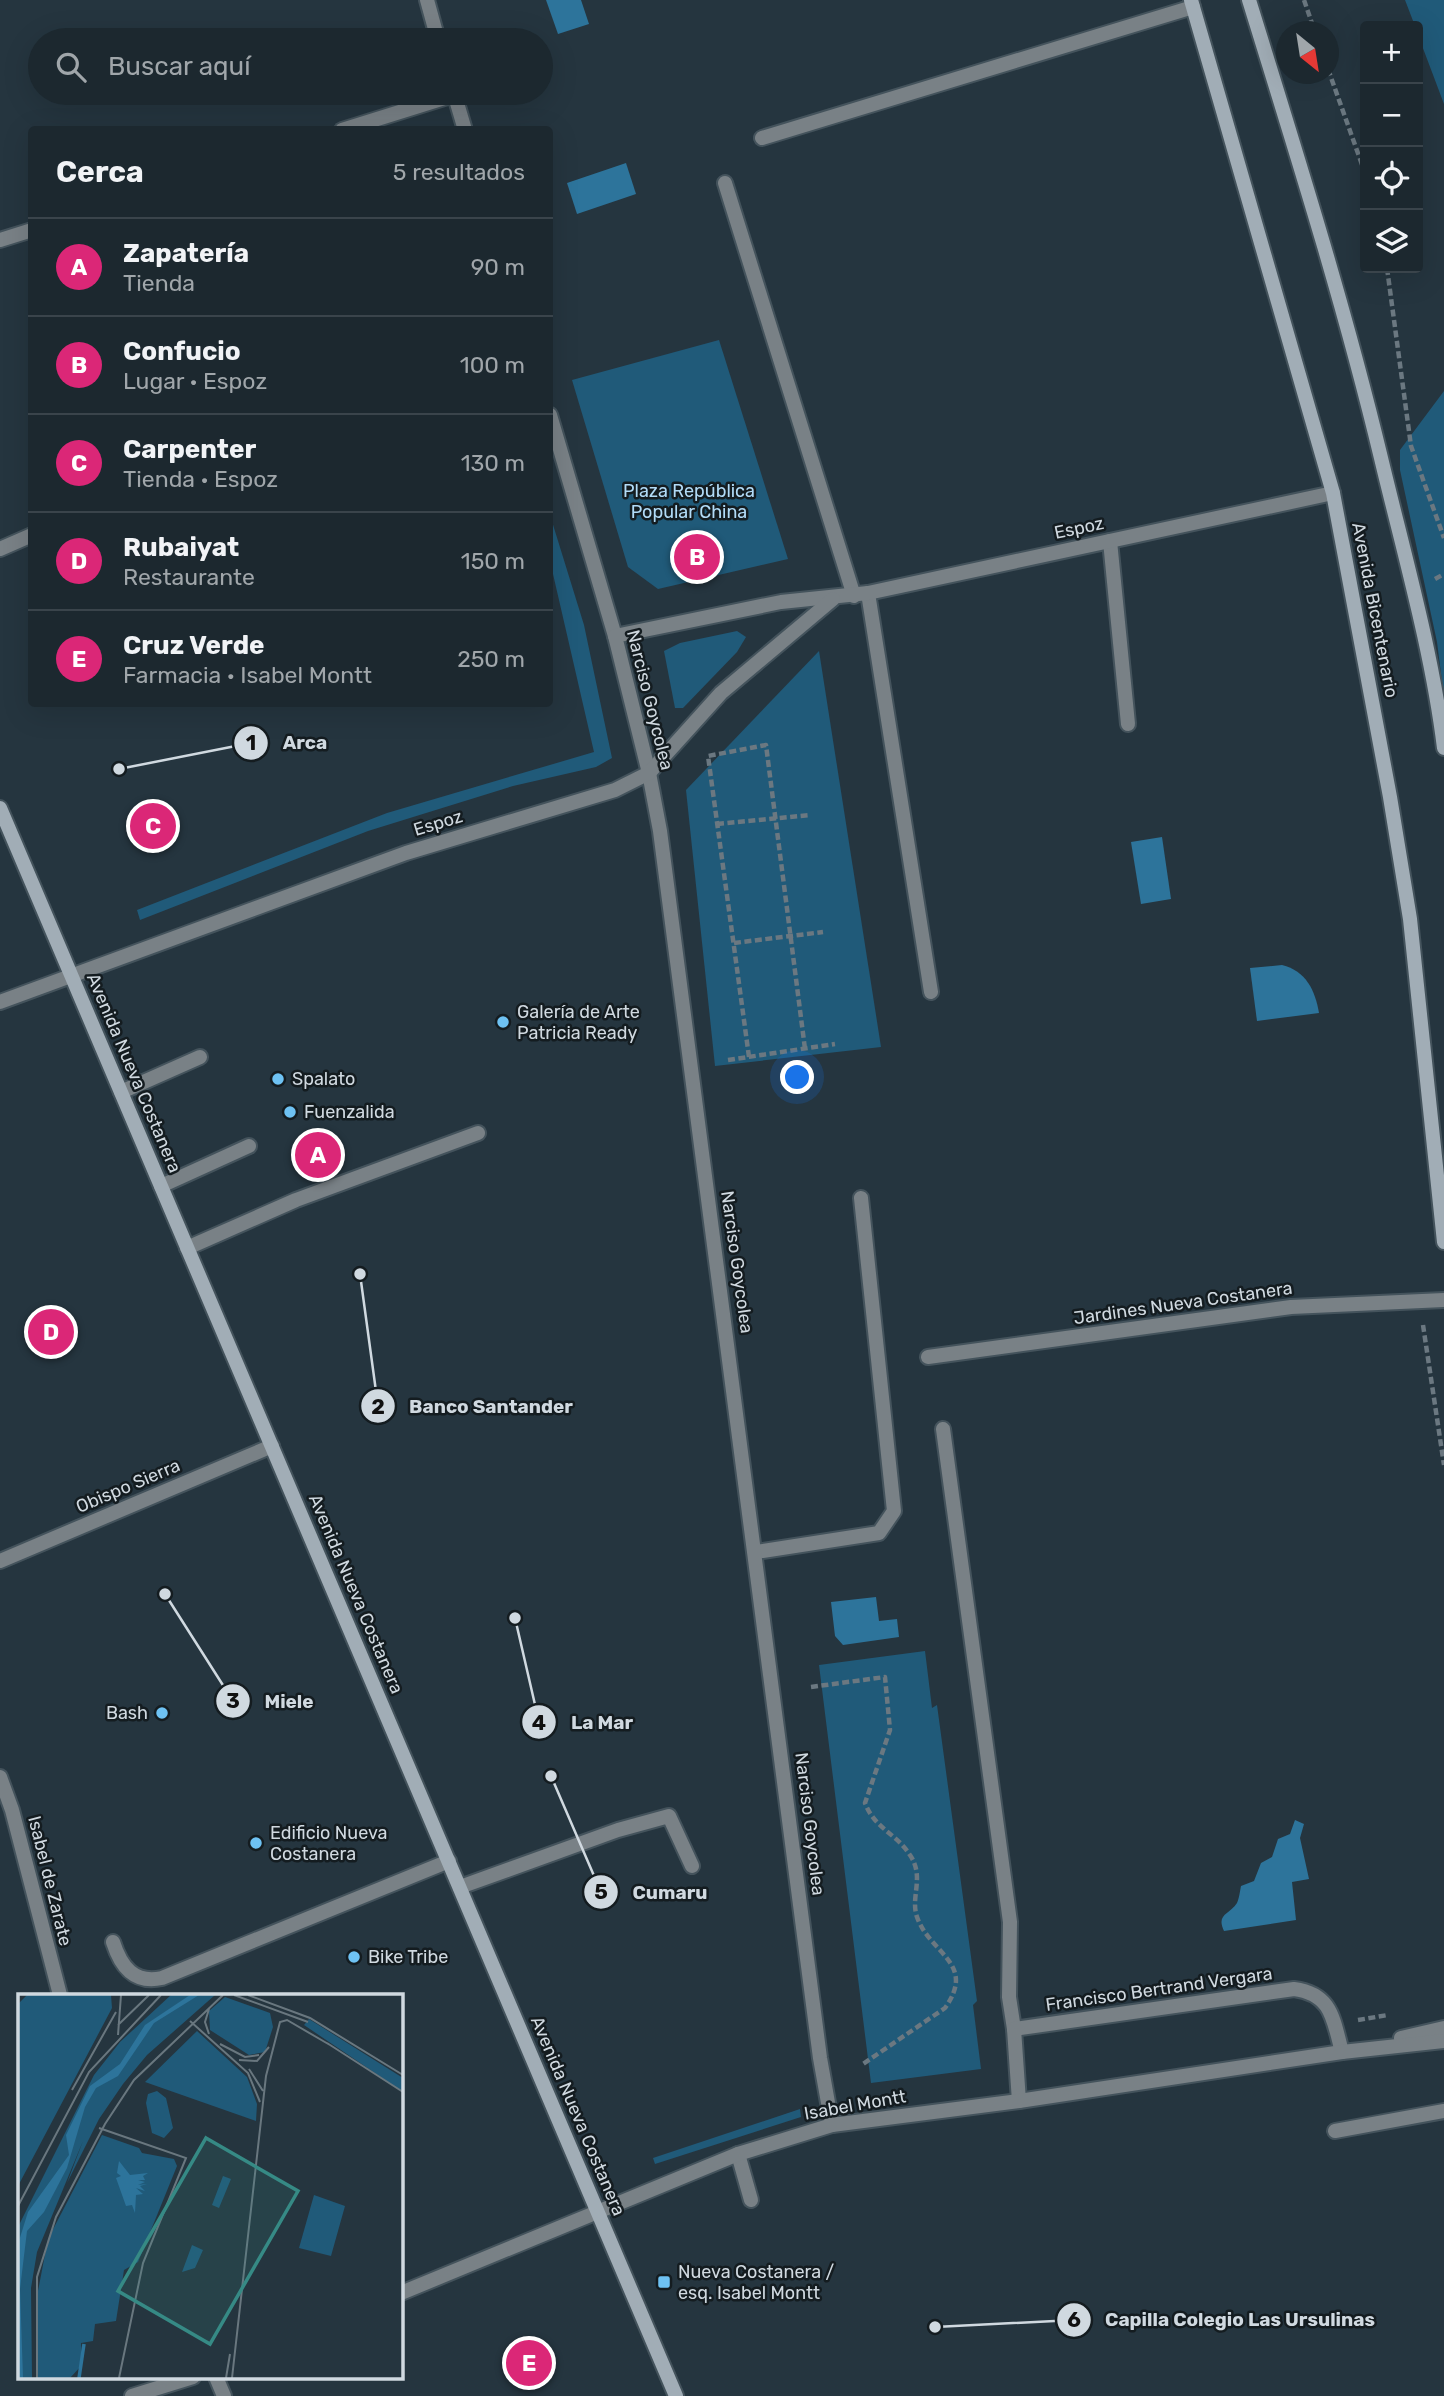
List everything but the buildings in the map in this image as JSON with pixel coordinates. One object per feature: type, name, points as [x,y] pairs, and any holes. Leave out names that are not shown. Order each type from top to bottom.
[{"type":"main road","points":[[1250,0],[1310,196],[1377,443],[1403,545],[1444,748]]},
{"type":"main road","name":"Avenida Bicentenario","points":[[1192,4],[1333,493],[1410,919],[1444,1242]]},
{"type":"main road","name":"Avenida Nueva Costanera","points":[[0,808],[676,2396]]},
{"type":"street","points":[[426,0],[434,28]]},
{"type":"street","points":[[762,138],[1192,4]]},
{"type":"street","points":[[354,126],[420,105]]},
{"type":"street","points":[[457,105],[464,126]]},
{"type":"street","points":[[725,183],[861,594],[931,992]]},
{"type":"street","points":[[0,240],[28,231]]},
{"type":"street","name":"Narciso Goycolea","points":[[553,425],[615,636],[649,773],[662,845],[820,2058],[832,2125]]},
{"type":"street","name":"Espoz","points":[[615,636],[781,602],[833,599],[861,594],[1333,493]]},
{"type":"street","points":[[0,549],[28,537]]},
{"type":"street","points":[[1110,541],[1128,724]]},
{"type":"street","name":"Espoz","points":[[0,1002],[406,853],[615,790],[649,773],[721,693],[833,599]]},
{"type":"street","points":[[121,1092],[200,1057]]},
{"type":"street","points":[[187,1248],[296,1200],[478,1133]]},
{"type":"street","points":[[161,1185],[249,1146]]},
{"type":"street","points":[[756,1552],[879,1533],[894,1511],[861,1198]]},
{"type":"street","name":"Jardines Nueva Costanera","points":[[928,1357],[1291,1307],[1444,1300]]},
{"type":"street","points":[[943,1429],[1010,1922],[1009,1997],[1019,2101]]},
{"type":"street","name":"Obispo Sierra","points":[[0,1561],[272,1446]]},
{"type":"street","name":"Isabel de Zarate","points":[[0,1777],[12,1810],[60,1994]]},
{"type":"street","points":[[460,1887],[669,1815],[692,1866]]},
{"type":"street","points":[[113,1942],[125,1969],[144,1980],[162,1978],[449,1861]]},
{"type":"street","name":"Francisco Bertrand Vergara","points":[[1014,2029],[1294,1989],[1313,1992],[1327,2005],[1342,2052]]},
{"type":"street","name":"Isabel Montt","points":[[1342,2052],[1444,2028]]},
{"type":"street","name":"Isabel Montt","points":[[402,2293],[738,2154],[832,2125],[1019,2101],[1342,2052],[1444,2041]]},
{"type":"street","points":[[1335,2131],[1444,2111]]},
{"type":"street","points":[[738,2154],[751,2200]]},
{"type":"street","points":[[216,2378],[224,2396]]},
{"type":"street","points":[[132,2396],[177,2379]]},
{"type":"path","points":[[1304,0],[1311,21]]},
{"type":"path","points":[[1333,84],[1360,159]]},
{"type":"path","points":[[1388,273],[1411,446],[1444,538]]},
{"type":"path","points":[[749,1057],[708,756],[766,745],[805,1049]]},
{"type":"path","points":[[717,824],[810,815]]},
{"type":"path","points":[[734,943],[823,932]]},
{"type":"path","points":[[727,1060],[835,1044]]},
{"type":"path","points":[[1420,1303],[1444,1465]]},
{"type":"path","points":[[811,1687],[885,1677],[890,1730],[865,1803],[872,1821],[894,1836],[910,1855],[918,1873],[916,1913],[924,1932],[951,1963],[957,1981],[954,1996],[945,2008],[863,2064]]},
{"type":"green space","points":[[1405,0],[1444,0],[1444,104],[1423,48],[1423,21],[1413,21]]},
{"type":"green space","name":"Plaza República Popular China","points":[[719,340],[788,559],[658,589],[628,567],[572,380]]},
{"type":"green space","points":[[1444,391],[1444,697],[1437,642],[1400,470],[1400,450]]},
{"type":"green space","points":[[553,525],[584,625],[612,758],[596,767],[513,786],[368,831],[140,920],[137,910],[387,813],[594,752],[553,574]]},
{"type":"green space","points":[[737,631],[746,637],[737,652],[683,708],[675,708],[664,651],[680,643]]},
{"type":"green space","points":[[819,651],[881,1047],[715,1066],[686,790]]},
{"type":"green space","points":[[925,1651],[932,1708],[937,1705],[977,2001],[973,2005],[981,2069],[871,2083],[819,1665]]},
{"type":"green space","points":[[800,2109],[801,2117],[655,2164],[653,2158]]},
{"type":"shaded area","points":[[546,0],[581,0],[589,24],[558,34]]},
{"type":"shaded area","points":[[626,163],[636,194],[577,214],[567,183]]},
{"type":"shaded area","points":[[1162,837],[1171,899],[1141,904],[1131,842]]},
{"type":"shaded area","points":[[1282,965],[1297,972],[1308,983],[1319,1013],[1257,1021],[1250,968]]},
{"type":"shaded area","points":[[876,1597],[879,1621],[897,1619],[899,1637],[843,1645],[835,1636],[831,1602]]},
{"type":"shaded area","points":[[1295,1820],[1304,1824],[1300,1838],[1309,1879],[1292,1882],[1296,1920],[1224,1931],[1222,1918],[1237,1903],[1241,1886],[1254,1881],[1261,1863],[1272,1857],[1278,1839],[1290,1834]]},
{"type":"place","name":"Confucio","points":[[697,557]]},
{"type":"place","name":"Arca","points":[[119,769]]},
{"type":"place","name":"Carpenter","points":[[153,826]]},
{"type":"place","name":"Galería de Arte Patricia Ready","points":[[503,1022]]},
{"type":"place","name":"Spalato","points":[[278,1079]]},
{"type":"place","name":"Fuenzalida","points":[[290,1112]]},
{"type":"place","name":"Zapatería","points":[[318,1155]]},
{"type":"place","name":"Banco Santander","points":[[360,1274]]},
{"type":"place","name":"Rubaiyat","points":[[51,1332]]},
{"type":"place","name":"Miele","points":[[165,1594]]},
{"type":"place","name":"La Mar","points":[[515,1618]]},
{"type":"place","name":"Bash","points":[[162,1713]]},
{"type":"place","name":"Cumaru","points":[[551,1776]]},
{"type":"place","name":"Edificio Nueva Costanera","points":[[256,1843]]},
{"type":"place","name":"Bike Tribe","points":[[354,1957]]},
{"type":"place","name":"Nueva Costanera / esq. Isabel Montt","points":[[664,2282]]},
{"type":"place","name":"Capilla Colegio Las Ursulinas","points":[[935,2327]]},
{"type":"place","name":"Cruz Verde","points":[[529,2363]]}]
